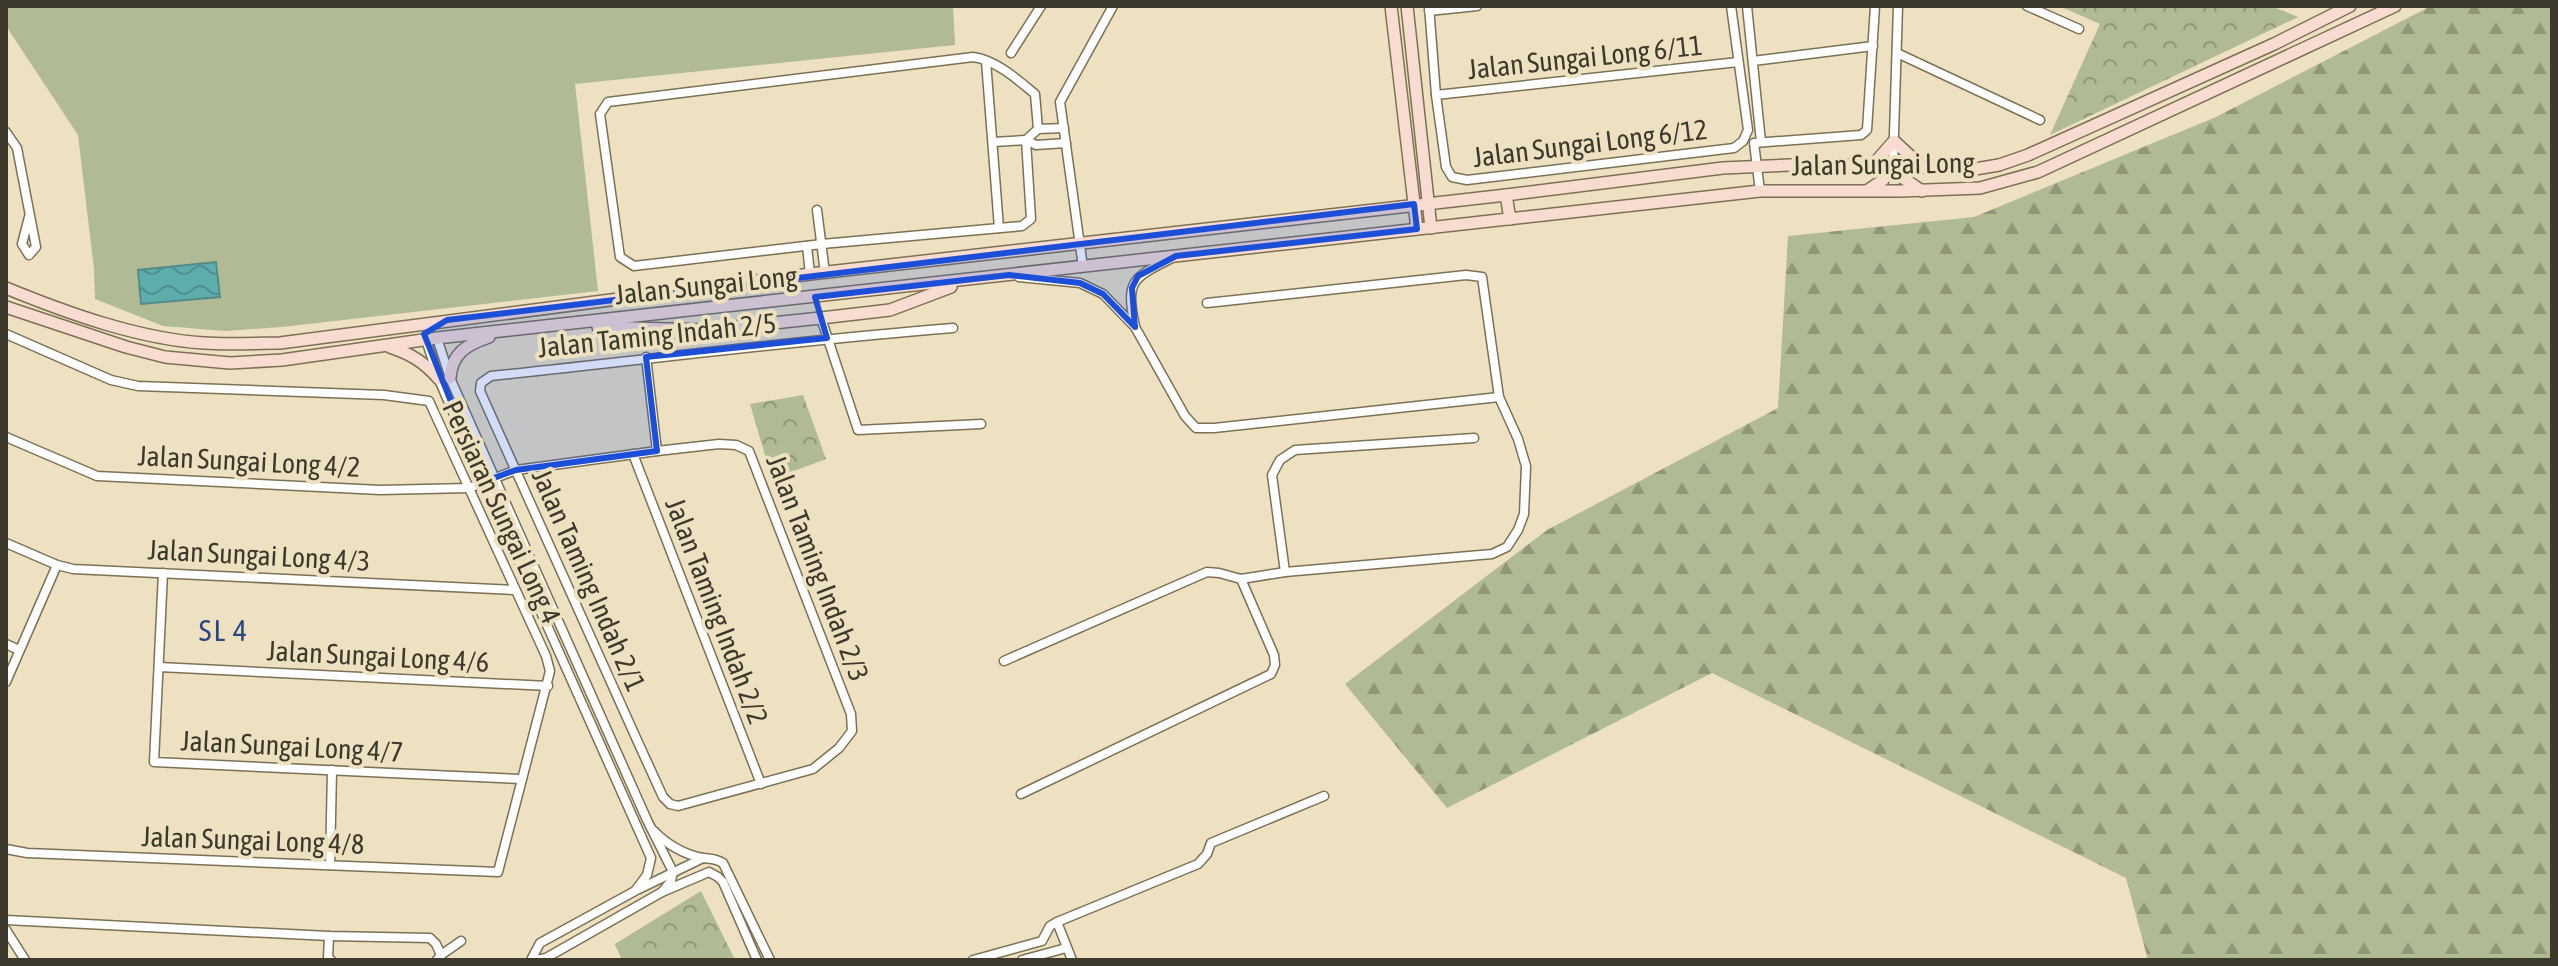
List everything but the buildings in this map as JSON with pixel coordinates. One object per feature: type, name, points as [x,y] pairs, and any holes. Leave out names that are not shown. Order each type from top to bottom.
[{"type":"street","points":[[1011,53],[1041,6]]},
{"type":"street","points":[[1083,267],[1060,102],[1113,6]]},
{"type":"street","points":[[1391,6],[1417,229]]},
{"type":"street","points":[[1407,6],[1431,228]]},
{"type":"street","points":[[1436,95],[1429,8],[1477,6]]},
{"type":"street","points":[[1731,6],[1738,62]]},
{"type":"street","points":[[1747,6],[1761,142]]},
{"type":"street","points":[[1760,191],[1754,143],[1861,135],[1869,124],[1875,6]]},
{"type":"street","points":[[1864,192],[1883,180],[1893,166],[1898,6]]},
{"type":"street","points":[[2027,6],[2079,29]]},
{"type":"street","name":"Jalan Sungai Long","points":[[6,288],[93,319],[157,337],[205,343],[280,343],[343,338],[447,320],[810,274],[1723,168],[1921,166],[1975,169],[2028,155],[2274,44],[2350,6]]},
{"type":"street","name":"Jalan Sungai Long","points":[[6,307],[165,357],[230,363],[282,360],[388,346],[431,336],[505,332],[1760,191],[1864,192],[1980,188],[2038,172],[2395,6]]},
{"type":"street","points":[[1753,61],[1873,46]]},
{"type":"street","points":[[1897,53],[2040,120]]},
{"type":"street","points":[[1026,140],[1031,219],[1022,226],[822,244],[634,266],[620,257],[600,114],[608,102],[973,57],[986,61],[1035,94],[1038,129]]},
{"type":"street","points":[[986,61],[999,228]]},
{"type":"street","name":"Jalan Sungai Long 6/11","points":[[1436,95],[1738,62]]},
{"type":"street","name":"Jalan Sungai Long 6/12","points":[[1436,95],[1446,167],[1452,177],[1467,180],[1734,148],[1743,141],[1748,130],[1738,62]]},
{"type":"street","points":[[1026,140],[1038,129],[1064,128]]},
{"type":"street","points":[[6,132],[17,148],[29,217]]},
{"type":"street","points":[[994,142],[1026,140],[1036,145],[1066,143]]},
{"type":"street","points":[[1894,141],[1921,166]]},
{"type":"street","points":[[1872,166],[1894,141]]},
{"type":"street","points":[[1893,166],[1900,176],[1922,191]]},
{"type":"street","points":[[1506,195],[1510,219]]},
{"type":"street","points":[[817,210],[825,273]]},
{"type":"street","points":[[807,246],[810,274]]},
{"type":"street","points":[[1135,327],[1130,303],[1138,276],[1176,256]]},
{"type":"street","points":[[1009,275],[1080,283],[1103,294],[1135,327],[1185,416],[1196,428],[1499,397]]},
{"type":"street","points":[[1004,661],[1207,572],[1241,579],[1285,572],[1492,554],[1507,547],[1518,530],[1524,514],[1526,466],[1499,397],[1482,277],[1466,275],[1207,303]]},
{"type":"street","points":[[557,326],[705,330],[821,318],[890,310],[968,280]]},
{"type":"street","points":[[821,318],[858,430],[981,424]]},
{"type":"street","points":[[431,336],[447,320]]},
{"type":"street","points":[[417,325],[431,336],[483,482],[651,858],[668,877],[683,882]]},
{"type":"street","name":"Jalan Taming Indah 2/5","points":[[491,376],[827,338],[953,328]]},
{"type":"street","points":[[444,379],[460,352],[481,340],[505,332]]},
{"type":"street","name":"Persiaran Sungai Long 4","points":[[6,334],[111,380],[138,386],[368,394],[429,401],[546,656],[550,671],[498,872]]},
{"type":"street","points":[[328,354],[343,338],[360,350]]},
{"type":"street","points":[[388,346],[412,355],[444,379],[495,477],[647,820],[668,877],[662,892]]},
{"type":"street","points":[[646,357],[657,451]]},
{"type":"street","name":"Jalan Taming Indah 2/1","points":[[491,376],[481,383],[480,391],[663,797],[670,804],[678,806],[761,784]]},
{"type":"street","name":"Jalan Sungai Long 4/2","points":[[6,437],[97,476],[380,490],[469,488],[516,470],[657,451],[736,445]]},
{"type":"street","points":[[1285,572],[1272,475],[1280,460],[1295,450],[1474,438]]},
{"type":"street","name":"Jalan Taming Indah 2/3","points":[[736,445],[749,451],[851,714],[852,731],[839,748],[813,769],[761,784]]},
{"type":"street","name":"Jalan Taming Indah 2/2","points":[[633,454],[761,784]]},
{"type":"street","name":"Jalan Sungai Long 4/3","points":[[6,543],[73,569],[514,590]]},
{"type":"street","points":[[6,682],[57,565]]},
{"type":"street","name":"Jalan Sungai Long 4/7","points":[[163,573],[154,762],[521,779]]},
{"type":"street","points":[[1021,794],[1271,674],[1275,665],[1274,655],[1241,579]]},
{"type":"street","points":[[6,644],[19,650]]},
{"type":"street","name":"Jalan Sungai Long 4/6","points":[[159,667],[548,686]]},
{"type":"street","points":[[330,865],[332,770]]},
{"type":"street","points":[[973,960],[1042,941],[1050,926],[1057,922],[1198,864],[1211,843],[1324,796]]},
{"type":"street","points":[[647,820],[665,841],[703,858],[717,859],[727,869],[770,960]]},
{"type":"street","name":"Jalan Sungai Long 4/8","points":[[6,849],[27,853],[498,872]]},
{"type":"street","points":[[635,891],[647,875],[651,858]]},
{"type":"street","points":[[703,858],[540,943],[534,960],[546,958],[662,892],[709,872],[718,877],[757,960]]},
{"type":"street","points":[[6,920],[430,938],[436,944],[439,958],[461,941]]},
{"type":"street","points":[[1057,922],[1072,960]]},
{"type":"street","points":[[6,930],[25,960]]},
{"type":"street","points":[[329,936],[328,958],[331,960]]},
{"type":"street","points":[[1022,960],[1066,948]]},
{"type":"highlighted area","points":[[1414,204],[1417,229],[1176,256],[1138,276],[1132,288],[1135,327],[1103,294],[1080,283],[1009,275],[815,297],[827,338],[646,357],[657,451],[516,470],[483,482],[424,334],[447,320]]},
{"type":"green space","points":[[6,6],[953,6],[955,45],[575,84],[598,291],[226,331],[163,326],[95,299],[78,135],[6,26]]},
{"type":"green space","points":[[2059,6],[2271,6],[2298,17],[2050,135],[2100,24]]},
{"type":"green space","points":[[2431,6],[2552,6],[2552,960],[2148,960],[2126,878],[1712,673],[1447,808],[1345,684],[1547,530],[1778,408],[1788,236],[1974,217],[2216,117]]},
{"type":"green space","points":[[803,395],[826,459],[772,479],[750,404]]},
{"type":"green space","points":[[701,891],[735,960],[622,960],[615,944]]},
{"type":"water","points":[[216,262],[220,297],[141,304],[138,270]]},
{"type":"district","name":"SL 4","points":[[224,631]]}]
